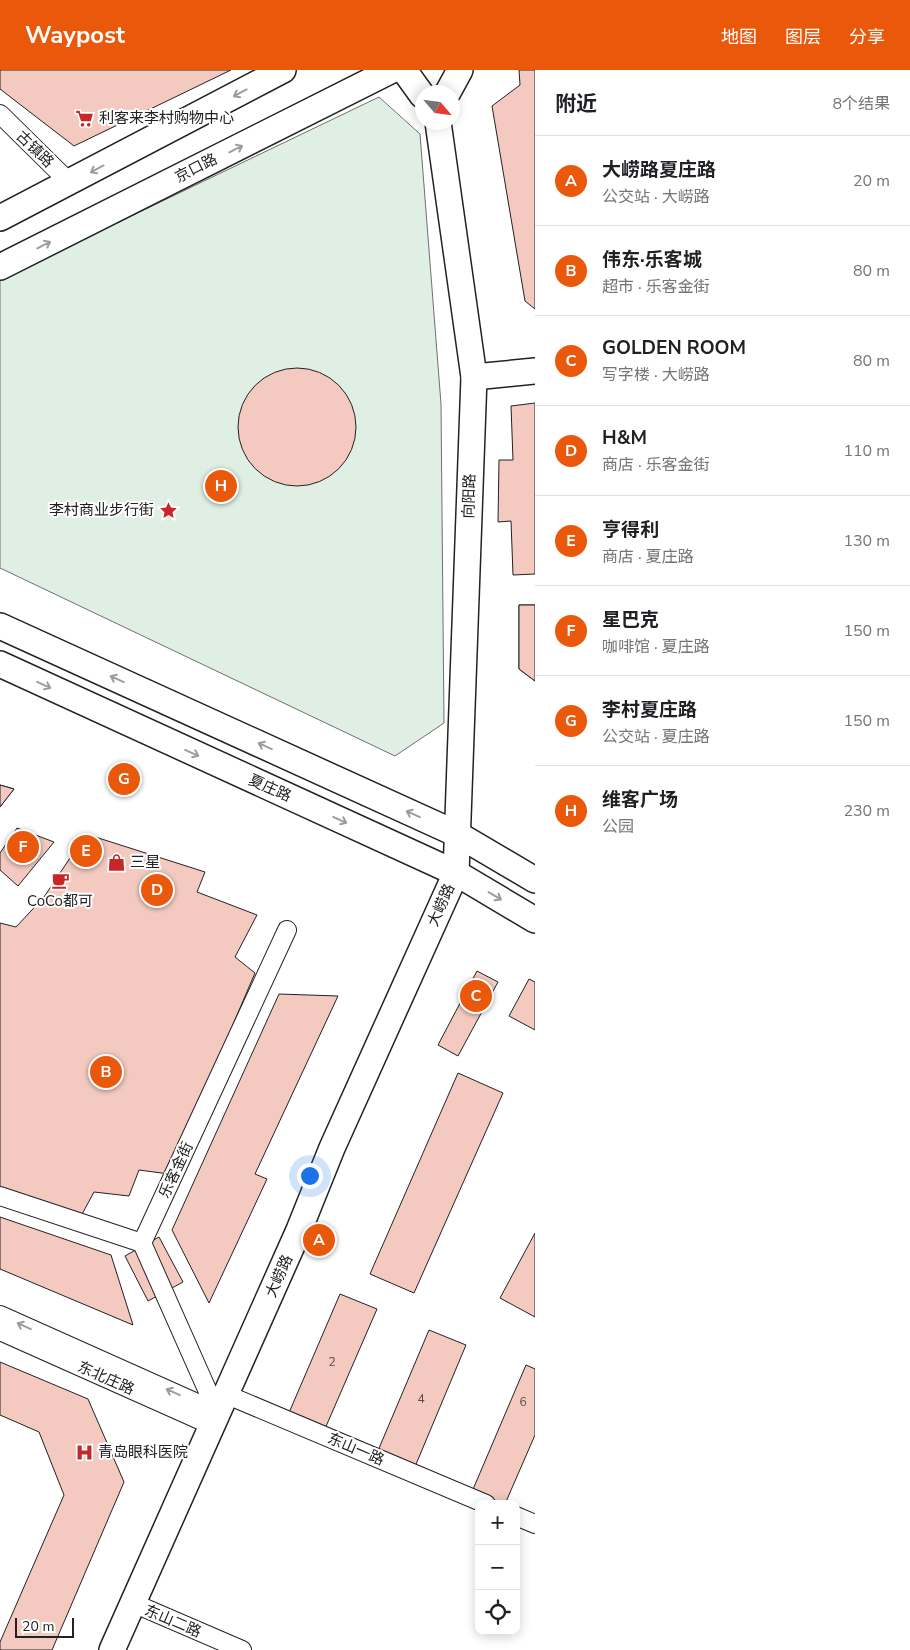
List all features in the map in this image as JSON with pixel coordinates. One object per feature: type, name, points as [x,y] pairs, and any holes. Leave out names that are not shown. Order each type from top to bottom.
[{"type":"main road","points":[[0,218],[283,70]]},
{"type":"main road","name":"京口路","points":[[0,267],[392,70]]},
{"type":"main road","points":[[404,70],[415,85]]},
{"type":"main road","points":[[452,85],[460,70]]},
{"type":"main road","name":"向阳路","points":[[439,130],[474,377],[456,873]]},
{"type":"main road","points":[[474,377],[535,371]]},
{"type":"main road","points":[[0,626],[457,834],[535,880]]},
{"type":"main road","name":"夏庄路","points":[[0,664],[456,873],[535,920]]},
{"type":"main road","name":"大崂路","points":[[112,1650],[300,1230],[332,1148],[456,873]]},
{"type":"street","name":"古镇路","points":[[0,114],[70,183]]},
{"type":"street","name":"乐客金街","points":[[142,1243],[287,930]]},
{"type":"street","points":[[0,1196],[142,1243],[218,1410]]},
{"type":"street","points":[[0,1315],[218,1410]]},
{"type":"street","name":"东北庄路","points":[[0,1331],[218,1410]]},
{"type":"street","name":"东山一路","points":[[218,1410],[475,1500]]},
{"type":"street","points":[[520,1518],[535,1524]]},
{"type":"street","name":"东山二路","points":[[132,1603],[242,1650]]},
{"type":"green space","points":[[379,97],[420,134],[441,404],[444,723],[395,756],[0,568],[0,279]]},
{"type":"building","name":"利客来李村购物中心","points":[[0,70],[231,70],[74,146],[0,89]]},
{"type":"building","points":[[519,70],[535,70],[535,309],[525,301],[492,106],[520,85]]},
{"type":"building","points":[[297,368],[320,372],[339,385],[352,404],[356,427],[352,450],[339,469],[320,482],[297,486],[274,482],[255,469],[242,450],[238,427],[242,404],[255,385],[274,372]]},
{"type":"building","points":[[535,403],[535,574],[513,575],[511,521],[498,522],[499,460],[513,460],[511,406]]},
{"type":"building","points":[[519,605],[535,605],[535,681],[519,669]]},
{"type":"building","points":[[519,605],[535,605],[535,681],[519,669]]},
{"type":"building","points":[[0,785],[14,789],[0,807]]},
{"type":"building","points":[[0,785],[14,789],[0,807]]},
{"type":"building","points":[[17,828],[54,842],[18,886],[0,870],[0,853]]},
{"type":"building","points":[[86,834],[205,872],[197,892],[257,915],[235,957],[255,973],[169,1174],[139,1170],[129,1196],[94,1192],[81,1216],[0,1190],[0,923],[16,927],[44,897]]},
{"type":"building","points":[[477,971],[498,982],[458,1056],[438,1045]]},
{"type":"building","points":[[529,979],[535,982],[535,1030],[509,1016]]},
{"type":"building","points":[[279,994],[338,996],[255,1174],[267,1179],[209,1303],[172,1230]]},
{"type":"building","points":[[458,1073],[503,1093],[414,1293],[370,1274]]},
{"type":"building","points":[[0,1217],[111,1255],[133,1325],[0,1269]]},
{"type":"building","points":[[535,1233],[535,1317],[500,1298]]},
{"type":"building","points":[[159,1237],[183,1282],[148,1301],[125,1256]]},
{"type":"building","points":[[340,1294],[377,1309],[324,1431],[288,1415]]},
{"type":"building","points":[[429,1330],[466,1345],[414,1469],[377,1453]]},
{"type":"building","points":[[0,1362],[88,1399],[124,1482],[52,1650],[0,1650],[0,1642],[64,1495],[39,1432],[0,1415]]},
{"type":"building","points":[[526,1365],[535,1369],[535,1435],[507,1500],[485,1500],[471,1494]]},
{"type":"place","name":"利客来李村购物中心","points":[[85,118]]},
{"type":"place","name":"维客广场","points":[[221,486]]},
{"type":"place","name":"李村商业步行街","points":[[168,510]]},
{"type":"place","name":"李村夏庄路","points":[[124,779]]},
{"type":"place","name":"星巴克","points":[[23,847]]},
{"type":"place","name":"亨得利","points":[[86,851]]},
{"type":"place","name":"三星","points":[[116,862]]},
{"type":"place","name":"CoCo都可","points":[[60,880]]},
{"type":"place","name":"H&M","points":[[157,890]]},
{"type":"place","name":"GOLDEN ROOM","points":[[476,996]]},
{"type":"place","name":"伟东·乐客城","points":[[106,1072]]},
{"type":"place","name":"大崂路夏庄路","points":[[319,1240]]},
{"type":"place","name":"青岛眼科医院","points":[[84,1452]]}]
